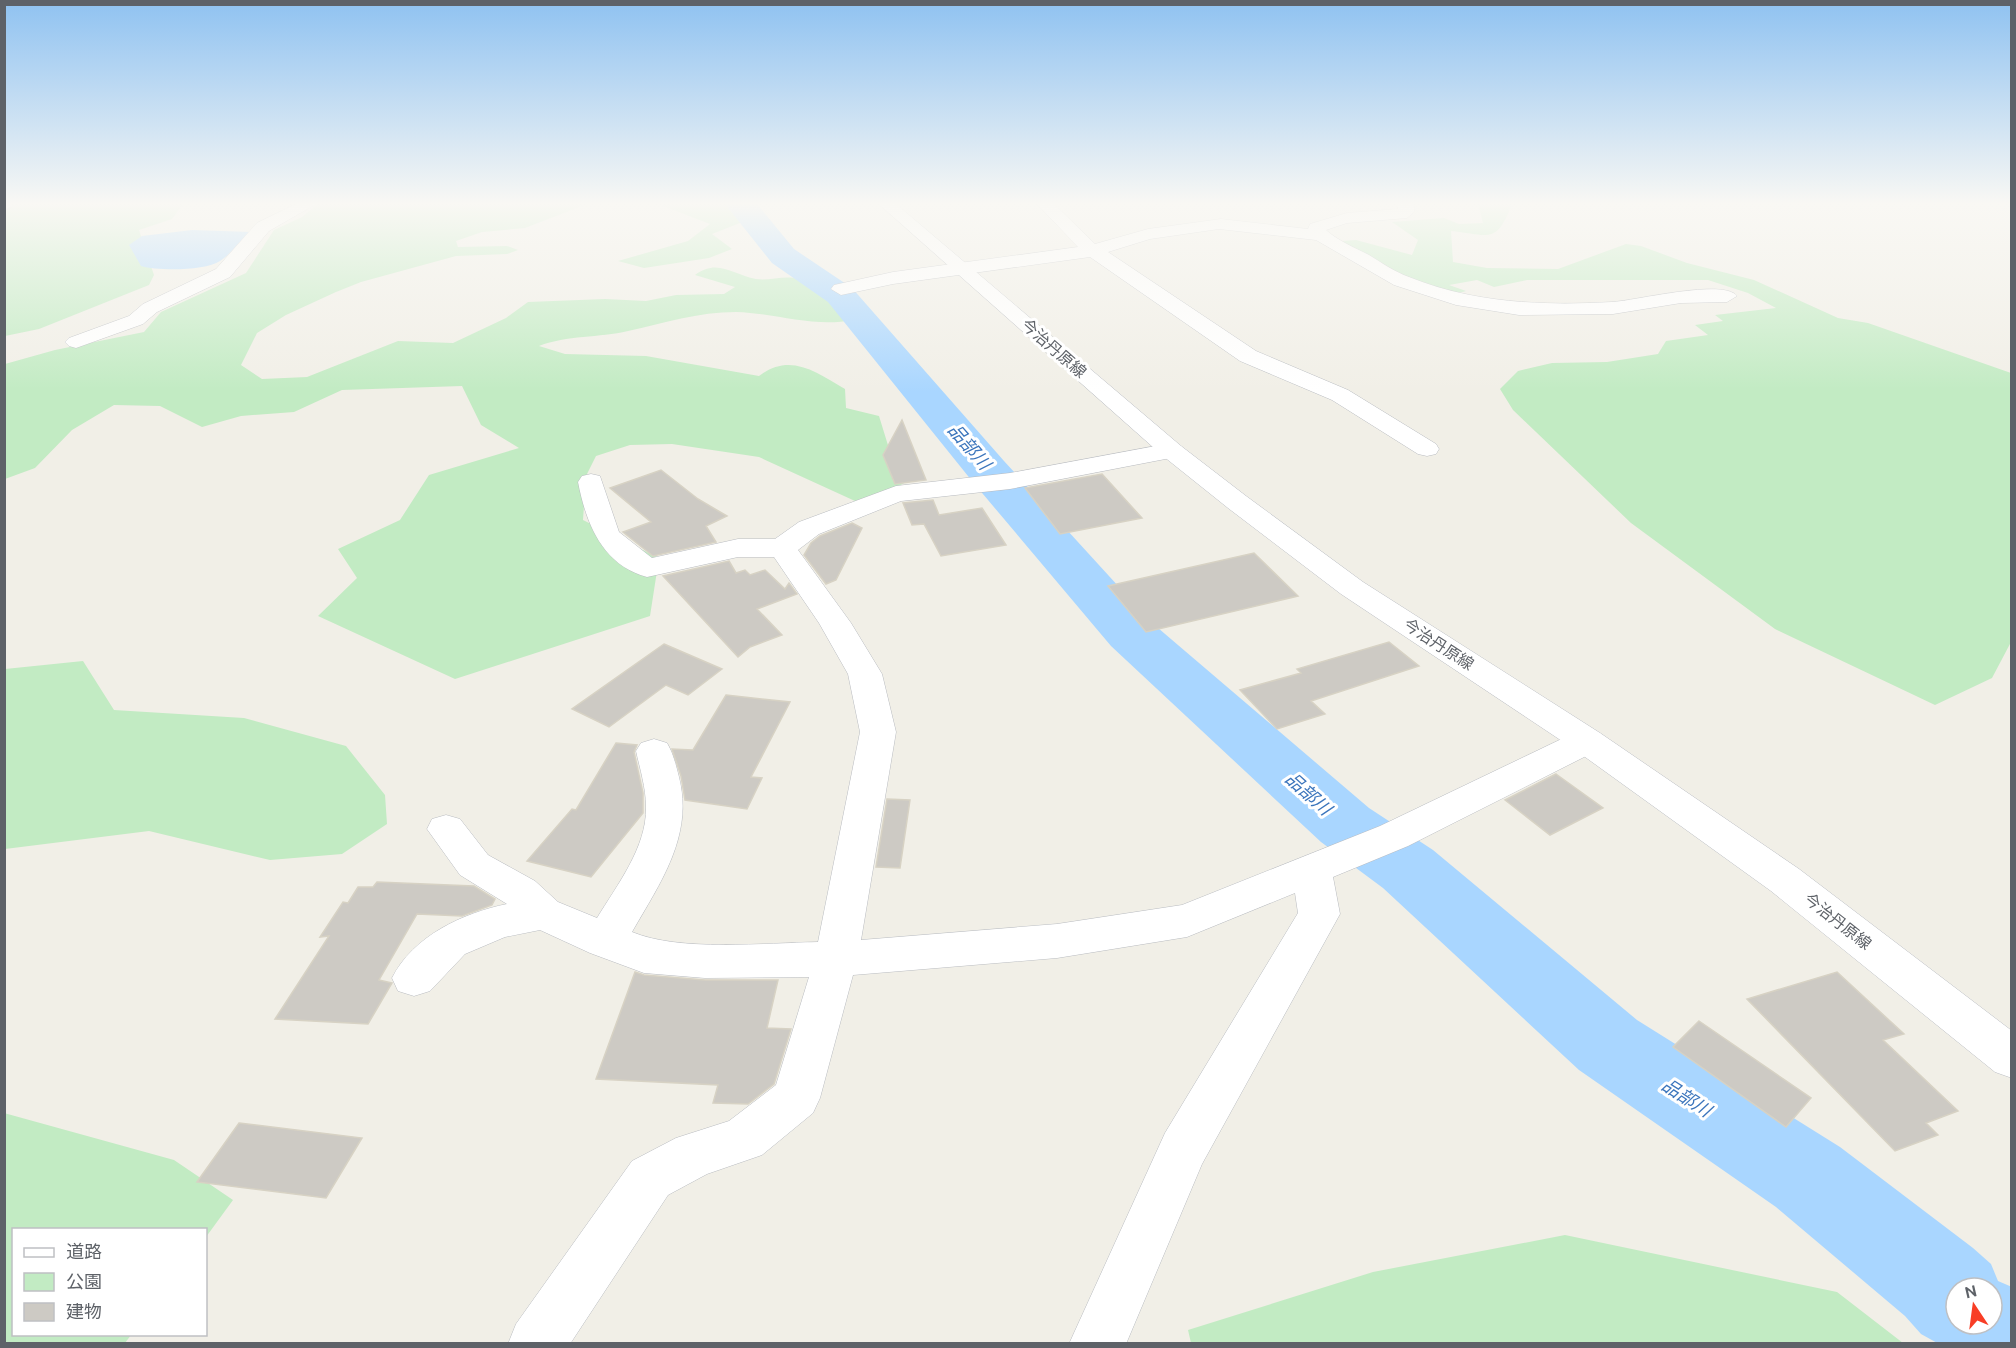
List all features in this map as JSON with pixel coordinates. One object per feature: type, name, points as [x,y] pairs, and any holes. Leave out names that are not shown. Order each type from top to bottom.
[{"type":"street","points":[[76,342],[136,320],[150,308],[223,273],[228,267]]},
{"type":"street","points":[[842,289],[970,267]]},
{"type":"street","points":[[1119,267],[1248,356],[1340,395],[1427,449]]},
{"type":"street","points":[[1377,267],[1401,281],[1456,299],[1519,309],[1613,308],[1681,297],[1727,296]]},
{"type":"street","name":"今治丹原線","points":[[962,268],[1172,451],[1352,588],[1587,741],[1785,880],[2012,1058]]},
{"type":"street","points":[[591,482],[599,522],[618,550],[647,568],[738,548],[782,548],[809,528],[896,494],[1010,481],[1172,451]]},
{"type":"street","points":[[536,1344],[650,1178],[694,1155],[744,1139],[796,1098],[836,959],[878,732],[865,674],[835,622],[782,548]]},
{"type":"street","points":[[446,829],[474,865],[520,892],[543,913],[644,956],[705,961],[836,959],[1057,941],[1187,921],[1394,836],[1587,741]]},
{"type":"street","points":[[605,940],[649,863],[665,818],[664,789],[654,751]]},
{"type":"street","points":[[1097,1344],[1183,1150],[1319,914],[1312,870]]},
{"type":"street","points":[[414,978],[450,942],[498,922],[543,913]]},
{"type":"green space","points":[[4,267],[151,267],[154,275],[149,285],[39,329],[5,336]]},
{"type":"green space","points":[[250,267],[416,267],[361,282],[336,292],[286,315],[257,333],[241,365],[262,379],[307,377],[398,341],[453,343],[506,318],[528,302],[605,299],[646,301],[676,295],[724,294],[735,287],[695,275],[711,268],[726,269],[756,279],[794,278],[803,280],[820,288],[853,320],[824,322],[751,313],[722,312],[681,318],[617,333],[550,342],[539,346],[565,354],[646,356],[759,376],[770,369],[781,366],[803,367],[845,389],[846,408],[879,416],[891,455],[919,475],[895,488],[855,501],[759,457],[672,444],[630,445],[596,456],[586,476],[583,520],[659,558],[650,616],[455,679],[318,616],[357,578],[338,549],[400,520],[429,475],[519,448],[481,425],[462,386],[342,390],[294,412],[241,416],[202,427],[160,406],[114,405],[72,430],[35,468],[5,479],[5,364],[55,350],[144,332],[161,312],[246,273]]},
{"type":"green space","points":[[1385,267],[1558,269],[1564,267],[1702,267],[1754,280],[1838,318],[1868,323],[2011,373],[2011,642],[1992,678],[1935,705],[1775,629],[1631,523],[1513,410],[1500,389],[1518,371],[1552,363],[1607,362],[1658,354],[1666,341],[1708,335],[1695,325],[1723,321],[1715,315],[1776,308],[1748,293],[1708,280],[1527,280],[1494,287],[1477,280],[1449,285],[1466,291],[1453,293],[1421,284]]},
{"type":"green space","points":[[83,661],[114,710],[244,718],[346,746],[385,795],[387,824],[342,854],[270,860],[149,831],[5,849],[5,669]]},
{"type":"green space","points":[[4,1113],[174,1160],[233,1200],[207,1236],[207,1228],[12,1228],[12,1336],[130,1336],[125,1343],[5,1343]]},
{"type":"green space","points":[[1565,1235],[1837,1292],[1903,1343],[1191,1343],[1188,1330],[1373,1272]]},
{"type":"water","points":[[145,267],[204,267],[170,269]]},
{"type":"building","points":[[902,420],[926,480],[895,484],[883,455]]},
{"type":"building","points":[[661,470],[698,499],[727,516],[706,526],[716,542],[653,556],[623,532],[651,522],[610,488]]},
{"type":"building","points":[[1102,474],[1142,518],[1060,534],[1025,488]]},
{"type":"building","points":[[933,500],[939,515],[982,508],[1006,545],[941,556],[924,524],[912,525],[903,503]]},
{"type":"building","points":[[852,523],[862,528],[836,580],[826,584],[804,555],[811,543],[820,536]]},
{"type":"building","points":[[1254,553],[1298,596],[1146,632],[1108,586]]},
{"type":"building","points":[[729,561],[736,573],[745,570],[750,575],[765,570],[785,589],[789,583],[797,594],[757,609],[782,635],[750,647],[738,657],[663,576]]},
{"type":"building","points":[[1389,642],[1419,666],[1311,701],[1325,714],[1277,729],[1240,690],[1301,673],[1297,669]]},
{"type":"building","points":[[664,644],[722,669],[688,695],[666,685],[609,727],[572,709]]},
{"type":"building","points":[[726,695],[790,702],[751,777],[762,778],[747,809],[685,800],[681,776],[672,749],[693,750]]},
{"type":"building","points":[[616,743],[637,745],[634,752],[643,793],[643,813],[591,877],[527,861],[572,809],[576,810]]},
{"type":"building","points":[[1556,774],[1603,808],[1550,835],[1505,800]]},
{"type":"building","points":[[887,799],[910,800],[900,868],[876,867]]},
{"type":"building","points":[[377,882],[474,886],[495,899],[492,905],[462,916],[417,914],[379,980],[392,983],[368,1024],[275,1019],[329,936],[320,937],[343,902],[348,903],[358,887],[373,887]]},
{"type":"building","points":[[635,972],[644,975],[705,980],[778,980],[767,1028],[791,1029],[774,1084],[748,1104],[713,1103],[718,1085],[596,1079]]},
{"type":"building","points":[[1837,972],[1904,1034],[1883,1040],[1958,1111],[1926,1123],[1938,1135],[1895,1151],[1747,999]]},
{"type":"building","points":[[1699,1021],[1811,1098],[1786,1127],[1673,1047]]},
{"type":"building","points":[[239,1123],[362,1138],[326,1198],[197,1182]]},
{"type":"waterway","name":"品部川","points":[[799,267],[840,295],[988,471],[1131,634],[1345,825],[1408,869],[1608,1045],[1808,1177],[1944,1287]]},
{"type":"waterway","name":"品部川","points":[[1993,1336],[2001,1344]]}]
